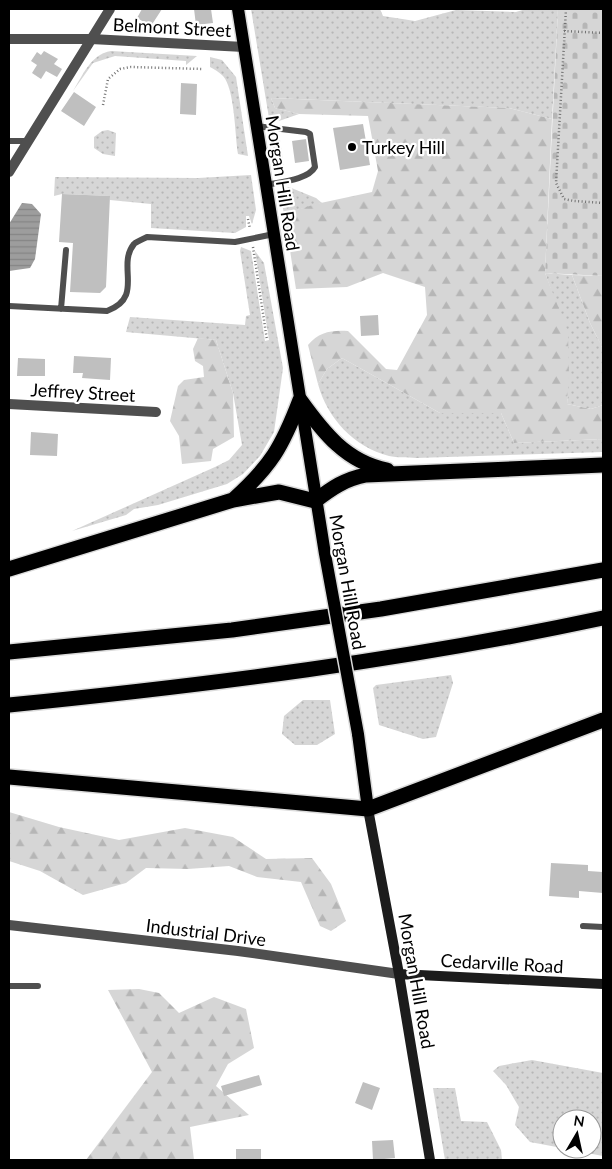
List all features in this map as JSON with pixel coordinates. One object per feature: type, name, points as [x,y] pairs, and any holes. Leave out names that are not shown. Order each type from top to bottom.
[{"type":"highway","points":[[233,500],[261,474],[279,449],[300,400],[325,433],[346,453],[383,469],[400,473]]},
{"type":"highway","points":[[9,569],[233,500],[279,492],[315,501],[335,486],[351,478],[400,473],[603,465]]},
{"type":"highway","points":[[9,652],[232,630],[400,606],[603,570]]},
{"type":"highway","points":[[9,704],[153,691],[300,672],[452,647],[603,618]]},
{"type":"highway","points":[[9,777],[368,809],[603,720]]},
{"type":"main road","name":"Morgan Hill Road","points":[[238,9],[315,501],[358,734],[368,809],[399,974],[430,1160]]},
{"type":"main road","name":"Cedarville Road","points":[[399,974],[603,984]]},
{"type":"street","points":[[9,172],[110,9]]},
{"type":"street","name":"Belmont Street","points":[[9,39],[244,46]]},
{"type":"street","name":"Jeffrey Street","points":[[9,404],[156,412]]},
{"type":"street","name":"Industrial Drive","points":[[9,925],[238,951],[399,974]]},
{"type":"lane","points":[[256,126],[310,134],[315,167],[313,171],[304,176],[266,185]]},
{"type":"lane","points":[[9,141],[27,141]]},
{"type":"lane","points":[[9,306],[107,311],[122,304],[126,297],[130,251],[134,243],[147,236],[235,242],[274,234]]},
{"type":"lane","points":[[60,309],[66,250]]},
{"type":"lane","points":[[583,926],[603,927]]},
{"type":"lane","points":[[9,986],[38,986]]},
{"type":"path","points":[[566,9],[556,183],[564,198],[574,201],[603,203]]},
{"type":"path","points":[[564,31],[603,33]]},
{"type":"path","points":[[103,105],[108,79],[120,68],[203,69]]},
{"type":"path","points":[[248,219],[267,340]]},
{"type":"green space","points":[[251,9],[380,9],[383,16],[415,21],[456,10],[516,12],[526,9],[558,9],[552,119],[509,108],[271,98],[275,108],[299,114],[279,121],[269,118]]},
{"type":"green space","points":[[558,9],[603,9],[603,276],[545,273]]},
{"type":"green space","points":[[111,51],[197,56],[186,65],[186,61],[115,56],[93,63],[73,91],[93,61],[98,56]]},
{"type":"green space","points":[[210,57],[222,60],[236,77],[248,156],[238,154],[230,91],[223,76],[210,67]]},
{"type":"green space","points":[[271,98],[509,108],[552,119],[545,273],[568,332],[569,377],[567,404],[591,409],[603,405],[603,439],[514,443],[501,413],[440,413],[342,358],[327,369],[318,384],[308,345],[316,337],[336,331],[348,331],[386,369],[397,370],[427,315],[425,287],[383,273],[347,287],[296,289],[287,231],[290,212],[316,204],[372,192],[378,171],[368,116],[299,114],[275,108]]},
{"type":"green space","points":[[108,130],[116,133],[115,156],[103,154],[94,148],[94,137],[102,131]]},
{"type":"green space","points":[[276,138],[280,140],[284,167],[277,171],[272,141]]},
{"type":"green space","points":[[251,175],[256,210],[252,224],[249,216],[246,216],[246,227],[235,233],[151,228],[151,204],[110,200],[110,196],[62,194],[54,196],[55,177],[198,178]]},
{"type":"green space","points":[[289,187],[316,198],[322,203],[290,212],[287,231],[280,192]]},
{"type":"green space","points":[[241,247],[251,251],[265,341],[269,340],[255,251],[264,263],[283,368],[274,432],[260,456],[243,474],[227,484],[158,505],[134,509],[126,515],[72,531],[229,460],[242,445],[233,393],[216,340],[126,332],[130,317],[245,325],[246,316],[250,315],[240,251]]},
{"type":"green space","points":[[545,273],[572,275],[590,323],[603,349],[603,405],[591,409],[567,404],[568,370],[564,337]]},
{"type":"green space","points":[[572,275],[603,276],[603,349],[590,323]]},
{"type":"green space","points":[[198,338],[216,340],[233,393],[234,437],[213,449],[211,461],[182,464],[179,436],[170,421],[178,386],[184,380],[204,377],[203,366],[195,361],[193,349]]},
{"type":"green space","points":[[342,358],[440,413],[501,413],[514,443],[603,439],[603,452],[416,458],[392,457],[376,452],[364,446],[344,429],[335,419],[322,396],[318,384],[327,369]]},
{"type":"green space","points":[[451,675],[453,683],[436,737],[423,739],[379,725],[373,688],[376,685]]},
{"type":"green space","points":[[303,700],[330,700],[335,734],[317,745],[295,745],[282,734],[284,716]]},
{"type":"green space","points":[[9,812],[59,827],[119,840],[185,828],[233,837],[266,859],[312,858],[331,884],[346,921],[331,931],[320,926],[301,882],[257,877],[229,866],[188,869],[146,868],[126,883],[83,895],[40,871],[9,861]]},
{"type":"green space","points":[[139,989],[159,993],[179,1013],[214,997],[246,1009],[254,1048],[228,1064],[216,1086],[249,1115],[190,1127],[194,1160],[86,1160],[152,1072],[108,990]]},
{"type":"green space","points":[[532,1060],[603,1073],[603,1156],[602,1109],[552,1109],[552,1146],[530,1142],[515,1125],[519,1107],[506,1085],[493,1071],[499,1066]]},
{"type":"green space","points":[[433,1088],[455,1088],[461,1121],[487,1122],[501,1150],[502,1160],[445,1160]]},
{"type":"shaded area","points":[[22,203],[32,204],[41,214],[35,259],[30,268],[9,271],[9,224]]},
{"type":"building","points":[[142,9],[162,9],[151,26],[137,18]]},
{"type":"building","points":[[194,9],[211,9],[213,23],[196,25]]},
{"type":"building","points":[[44,51],[58,59],[54,64],[62,69],[57,77],[46,71],[41,79],[32,73],[37,65],[31,61],[37,52],[41,55]]},
{"type":"building","points":[[181,83],[197,84],[196,115],[180,114]]},
{"type":"building","points":[[74,92],[96,107],[84,126],[61,111]]},
{"type":"building","name":"Turkey Hill","points":[[363,124],[370,165],[340,170],[333,128]]},
{"type":"building","name":"Turkey Hill","points":[[306,139],[309,161],[295,163],[292,141]]},
{"type":"building","points":[[62,194],[110,196],[106,287],[100,293],[70,292],[73,243],[59,242]]},
{"type":"building","points":[[378,315],[379,335],[361,336],[360,316]]},
{"type":"building","points":[[74,356],[111,358],[110,380],[82,378],[83,373],[73,373]]},
{"type":"building","points":[[18,358],[45,359],[45,376],[17,376]]},
{"type":"building","points":[[31,432],[58,434],[57,456],[30,455]]},
{"type":"building","points":[[551,863],[588,865],[588,871],[603,872],[603,893],[579,891],[579,898],[549,896]]},
{"type":"building","points":[[259,1075],[262,1085],[224,1096],[221,1086]]},
{"type":"building","points":[[363,1082],[380,1088],[372,1110],[355,1103]]},
{"type":"building","points":[[393,1140],[395,1158],[373,1160],[372,1141]]},
{"type":"building","points":[[236,1149],[261,1149],[261,1160],[236,1160]]},
{"type":"place","name":"Turkey Hill","points":[[352,147]]}]
